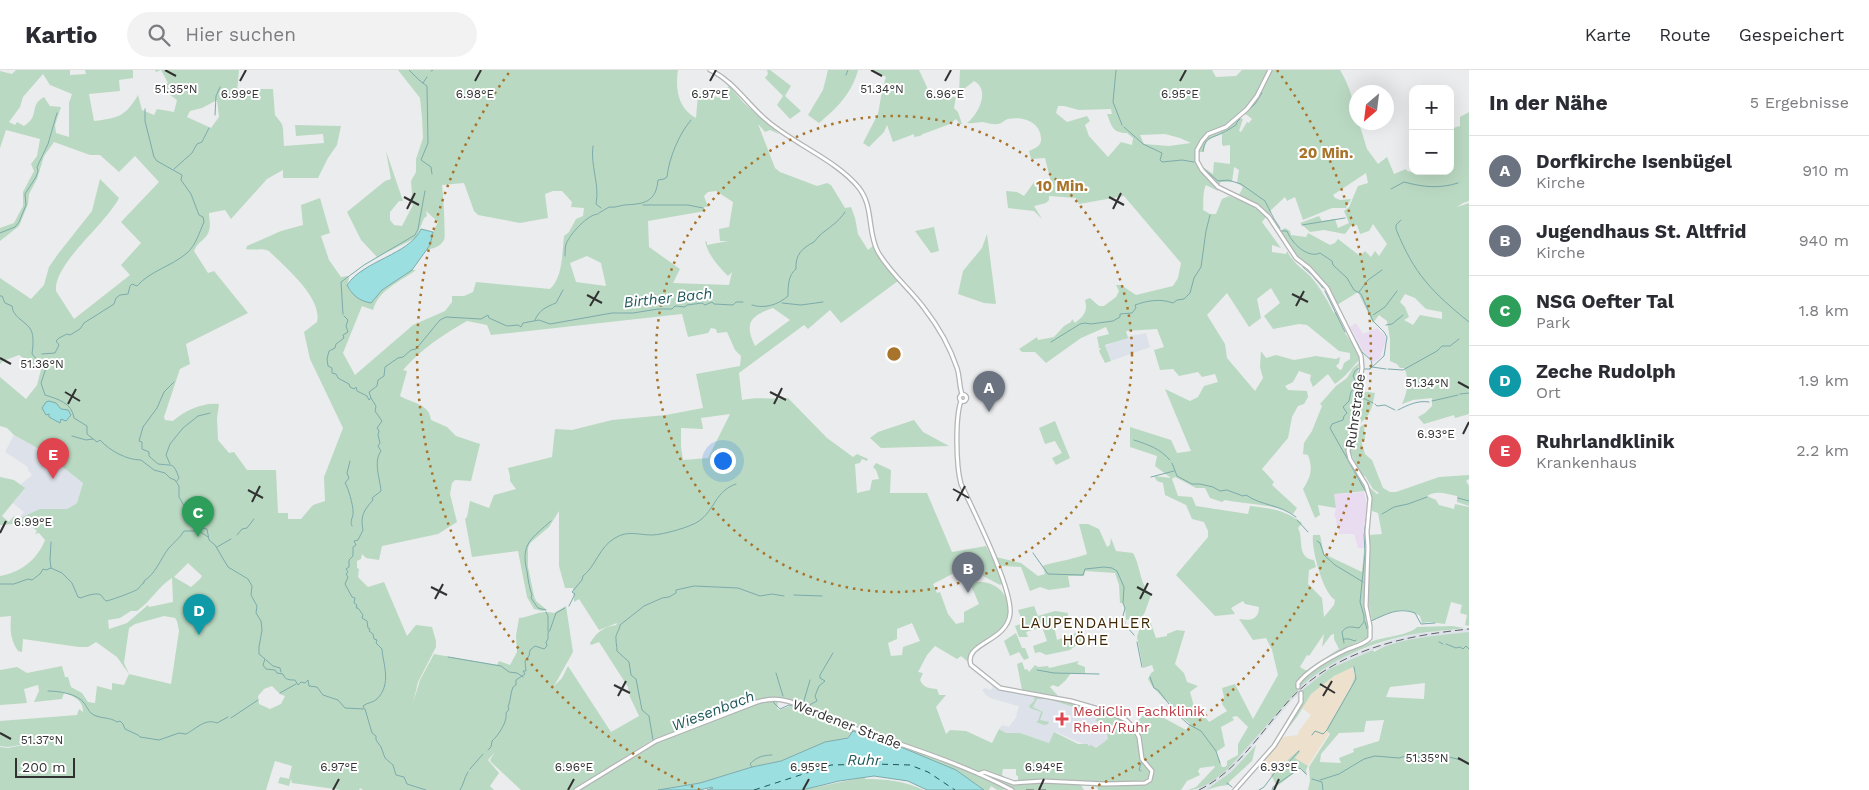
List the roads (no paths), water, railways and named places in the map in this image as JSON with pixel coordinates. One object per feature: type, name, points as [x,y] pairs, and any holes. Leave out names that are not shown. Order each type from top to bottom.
[{"type":"main road","points":[[710,70],[724,78],[754,109],[777,128],[842,172],[859,188],[869,208],[872,232],[878,252],[924,308],[940,331],[957,368],[962,394],[965,394],[967,398],[965,401],[961,401],[958,422],[957,470],[961,484],[998,566],[1010,605],[1010,617],[1005,627],[997,636],[973,651],[970,657],[971,665],[1000,688],[1081,704],[1126,720],[1138,734],[1142,759],[1152,770],[1149,781],[1143,783],[1105,784],[1043,781],[1014,784],[984,772],[979,774]]},
{"type":"main road","name":"Ruhrstraße","points":[[1270,70],[1257,96],[1246,109],[1226,127],[1208,134],[1202,141],[1197,150],[1197,161],[1202,170],[1218,187],[1257,206],[1269,217],[1296,258],[1319,278],[1327,288],[1353,337],[1361,355],[1362,368],[1348,451],[1350,458],[1366,485],[1370,498],[1367,532],[1366,598],[1370,638],[1318,666],[1301,679],[1298,686]]},
{"type":"main road","points":[[1235,790],[1274,746],[1301,702],[1301,693]]},
{"type":"main road","name":"Werdener Straße","points":[[576,790],[656,740],[768,699],[793,703],[979,774],[1012,790]]},
{"type":"water","points":[[421,229],[433,232],[430,245],[412,270],[382,290],[371,303],[359,299],[351,292],[347,285],[355,276],[407,245]]},
{"type":"water","points":[[49,401],[56,403],[61,409],[68,410],[71,415],[66,421],[61,419],[60,423],[49,417],[49,414],[46,415],[42,408]]},
{"type":"water","name":"Ruhr","points":[[853,731],[896,745],[956,770],[984,790],[927,790],[908,781],[874,776],[839,781],[802,790],[707,790],[712,787],[700,790],[658,790],[700,783],[752,767],[781,761],[825,742],[848,738]]},
{"type":"waterway","points":[[409,70],[427,86],[428,143],[421,160],[431,167],[432,174]]},
{"type":"waterway","points":[[846,75],[848,70]]},
{"type":"waterway","points":[[1116,70],[1113,102],[1122,125]]},
{"type":"waterway","points":[[423,83],[427,77]]},
{"type":"waterway","points":[[215,115],[216,96],[220,87]]},
{"type":"waterway","points":[[1247,112],[1262,93]]},
{"type":"waterway","points":[[42,354],[55,353],[59,345],[56,341],[59,338],[67,334],[70,335],[80,329],[84,323],[114,304],[116,298],[120,295],[128,294],[132,284],[137,286],[148,276],[181,258],[190,250],[199,235],[204,222],[203,217],[199,215],[191,194],[181,180],[182,175],[157,161],[154,157],[145,121],[145,109]]},
{"type":"waterway","points":[[0,233],[15,227],[19,222],[26,205],[25,194],[36,177],[37,167],[48,144],[57,113]]},
{"type":"waterway","points":[[1203,151],[1207,141],[1236,125],[1240,119]]},
{"type":"waterway","points":[[599,213],[609,207],[643,203],[651,198],[657,188],[658,180],[667,177],[675,147],[682,132],[691,120]]},
{"type":"waterway","points":[[1124,127],[1143,144],[1162,153],[1160,160],[1162,162],[1182,160],[1194,162]]},
{"type":"waterway","points":[[174,169],[192,153],[197,144],[202,142],[209,128]]},
{"type":"waterway","points":[[593,146],[592,153],[597,190],[596,204],[601,208]]},
{"type":"waterway","points":[[1203,168],[1218,181],[1228,180],[1241,184],[1265,201],[1280,228]]},
{"type":"waterway","points":[[1391,189],[1404,182],[1431,187],[1458,183]]},
{"type":"waterway","points":[[343,314],[341,282],[364,265],[415,235],[418,229],[425,191]]},
{"type":"waterway","points":[[643,205],[688,205],[703,208]]},
{"type":"waterway","name":"Birther Bach","points":[[752,305],[761,307],[771,305],[780,302],[788,296],[788,285],[796,269],[800,252],[814,242],[845,212]]},
{"type":"waterway","points":[[565,256],[566,244],[571,235],[589,217],[598,214]]},
{"type":"waterway","points":[[1051,342],[1080,324],[1113,321],[1120,317],[1120,314],[1132,313],[1136,308],[1135,305],[1158,300],[1173,303],[1184,299],[1190,293],[1194,278],[1201,267],[1210,215]]},
{"type":"waterway","points":[[1302,225],[1345,218]]},
{"type":"waterway","points":[[1401,220],[1396,225],[1396,229],[1417,270],[1434,291],[1469,322]]},
{"type":"waterway","points":[[1281,231],[1287,231],[1292,240],[1305,252],[1310,254],[1320,253],[1332,261],[1333,265],[1347,278],[1354,290],[1361,294],[1373,321],[1384,332],[1387,337],[1384,356],[1370,369],[1364,369]]},
{"type":"waterway","points":[[1303,267],[1323,288]]},
{"type":"waterway","points":[[1359,292],[1368,280],[1382,270]]},
{"type":"waterway","points":[[535,320],[543,309],[556,303],[563,290]]},
{"type":"waterway","points":[[1325,291],[1345,332]]},
{"type":"waterway","points":[[1373,315],[1385,307],[1397,291]]},
{"type":"waterway","points":[[0,296],[2,296],[5,303],[12,306],[15,314],[31,330],[33,338],[32,354],[41,364]]},
{"type":"waterway","name":"Birther Bach","points":[[371,398],[369,392],[377,386],[378,380],[384,376],[385,367],[411,350],[416,349],[440,320],[446,317],[481,319],[488,315],[489,318],[507,326],[518,325],[521,327],[523,323],[539,320],[550,324],[612,313],[672,309],[675,306],[685,307],[702,303],[705,305],[712,302],[714,304],[733,305],[736,302],[743,302]]},
{"type":"waterway","points":[[782,303],[801,305],[823,302]]},
{"type":"waterway","points":[[1386,325],[1392,324],[1403,315]]},
{"type":"waterway","points":[[344,316],[348,320],[346,326],[348,332],[343,335],[344,338],[336,344],[335,348],[329,351],[328,366],[332,368],[332,373],[349,384],[350,387],[354,389],[356,387],[357,391],[367,396],[369,400],[371,398],[376,406],[375,411],[382,421],[377,428],[380,443],[378,446],[381,451],[377,460],[381,491],[372,498],[373,500],[364,514],[362,521],[363,530],[358,540],[354,541],[356,545],[353,547],[353,556],[349,560],[349,567],[346,569],[348,577],[345,584],[352,597],[355,598],[356,608],[363,615],[362,618],[367,621],[369,631],[382,649],[386,674],[382,693],[377,699],[363,706],[364,708]]},
{"type":"waterway","points":[[1350,330],[1362,352],[1371,360],[1372,365],[1370,369]]},
{"type":"waterway","points":[[1388,369],[1403,370],[1437,351],[1442,346],[1450,346],[1459,339]]},
{"type":"waterway","points":[[43,365],[46,368],[41,383],[45,395],[67,405],[74,418],[87,426],[87,434],[97,442],[100,440],[119,454],[141,460],[154,470],[165,473],[175,480],[179,486],[179,497],[189,512],[201,514],[210,520],[203,528],[207,529],[209,540],[215,545],[228,567],[248,579],[252,586],[251,595],[257,606],[256,613],[261,621],[262,630],[259,654],[265,659],[263,665],[266,669],[275,670],[288,679],[295,680],[298,685],[308,680],[309,686],[317,687],[323,695],[338,700],[345,708],[364,709]]},
{"type":"waterway","points":[[1372,367],[1386,369]]},
{"type":"waterway","points":[[1344,643],[1342,632],[1349,627],[1359,628],[1364,622],[1360,602],[1365,553],[1364,535],[1368,506],[1367,494],[1330,428],[1332,424],[1343,420],[1347,413],[1343,407],[1349,401],[1351,392],[1356,385],[1353,376],[1359,368]]},
{"type":"waterway","points":[[174,382],[164,392],[157,408],[143,427],[139,441],[142,442],[142,449],[149,452],[149,456],[158,464],[174,467],[179,478],[177,481]]},
{"type":"waterway","points":[[1460,394],[1469,393]]},
{"type":"waterway","points":[[1432,401],[1458,395]]},
{"type":"waterway","points":[[1361,397],[1373,403]]},
{"type":"waterway","points":[[1398,410],[1417,402],[1429,402]]},
{"type":"waterway","points":[[1375,404],[1377,406],[1385,405],[1395,410]]},
{"type":"waterway","points":[[170,464],[166,455],[170,444],[183,428],[198,416],[210,413]]},
{"type":"waterway","points":[[72,436],[86,440],[93,439]]},
{"type":"waterway","points":[[1134,440],[1149,445],[1170,460]]},
{"type":"waterway","points":[[350,461],[347,473],[349,478],[345,483],[353,508],[352,526]]},
{"type":"waterway","points":[[1172,463],[1177,476],[1192,484],[1200,484],[1220,491],[1227,490],[1243,496],[1246,495],[1296,517]]},
{"type":"waterway","points":[[1151,477],[1174,471]]},
{"type":"waterway","points":[[569,606],[575,594],[572,592],[601,551],[615,538],[624,534],[657,535],[690,526],[709,512],[724,491],[736,484]]},
{"type":"waterway","points":[[1382,514],[1394,507],[1427,497]]},
{"type":"waterway","points":[[1458,498],[1469,501]]},
{"type":"waterway","points":[[237,535],[242,529],[247,528],[254,519]]},
{"type":"waterway","points":[[1297,520],[1308,532]]},
{"type":"waterway","points":[[546,610],[538,608],[531,598],[525,554],[529,542],[551,521]]},
{"type":"waterway","points":[[0,584],[14,584],[28,579],[32,580],[43,569],[51,568],[62,573],[72,583],[78,597],[99,594],[105,601],[108,601],[138,589],[152,574],[168,549],[184,531],[199,531],[208,537]]},
{"type":"waterway","points":[[217,547],[231,539]]},
{"type":"waterway","points":[[1317,541],[1320,543],[1324,555],[1335,565],[1363,582]]},
{"type":"waterway","points":[[51,542],[51,568]]},
{"type":"waterway","points":[[1033,553],[1048,574],[1083,575],[1085,569],[1104,567],[1117,571],[1124,587],[1123,603],[1125,608],[1123,616],[1125,623]]},
{"type":"waterway","name":"Wiesenbach","points":[[653,740],[649,716],[642,710],[636,679],[631,675],[629,662],[617,651],[616,637],[620,625],[644,606],[669,597],[676,593],[676,590],[694,586],[738,588],[760,596],[772,594],[784,596]]},
{"type":"waterway","name":"Wiesenbach","points":[[794,595],[822,596]]},
{"type":"waterway","points":[[488,750],[504,724],[513,687],[516,685],[516,680],[525,674],[523,671],[526,671],[525,661],[529,656],[530,650],[535,646],[544,649],[547,646],[548,633],[556,613],[565,608]]},
{"type":"waterway","points":[[1371,621],[1393,612],[1409,611],[1415,613],[1421,624],[1435,623]]},
{"type":"waterway","points":[[546,612],[548,616],[548,631]]},
{"type":"waterway","points":[[1365,622],[1367,629]]},
{"type":"waterway","points":[[1127,627],[1134,635]]},
{"type":"waterway","points":[[1343,639],[1356,640]]},
{"type":"waterway","points":[[1137,642],[1142,667]]},
{"type":"waterway","points":[[1439,642],[1443,644]]},
{"type":"waterway","points":[[1446,644],[1463,649],[1466,646],[1469,649]]},
{"type":"waterway","points":[[810,707],[811,704],[817,701],[815,696],[819,686],[825,681],[820,678],[820,675],[833,653]]},
{"type":"waterway","points":[[448,657],[501,666],[509,672],[517,673],[523,677]]},
{"type":"waterway","points":[[266,660],[273,666],[280,668],[281,672]]},
{"type":"waterway","points":[[1312,735],[1315,731],[1323,734],[1327,730],[1356,679],[1354,667]]},
{"type":"waterway","points":[[1037,670],[1054,673],[1099,674]]},
{"type":"waterway","points":[[776,673],[783,696]]},
{"type":"waterway","points":[[1150,677],[1154,688],[1158,690],[1176,713],[1188,724],[1201,731],[1216,751],[1220,763]]},
{"type":"waterway","points":[[803,704],[810,680]]},
{"type":"waterway","points":[[280,693],[296,684]]},
{"type":"waterway","points":[[48,691],[73,695],[81,700],[94,715],[117,722],[120,721],[125,729],[140,737],[159,740],[179,733],[186,734],[205,723],[217,723],[228,717]]},
{"type":"waterway","points":[[231,718],[258,700]]},
{"type":"waterway","name":"Wiesenbach","points":[[655,743],[760,703],[772,701],[780,709],[789,705],[798,708]]},
{"type":"waterway","points":[[365,709],[372,733],[376,736],[376,740],[385,758],[393,765],[396,775],[404,777],[407,784],[426,790]]},
{"type":"waterway","points":[[807,712],[851,732]]},
{"type":"waterway","points":[[1259,790],[1264,787],[1276,771],[1286,765],[1299,751]]},
{"type":"waterway","points":[[470,769],[483,754]]},
{"type":"waterway","points":[[752,767],[750,764],[755,760],[763,756],[772,755]]},
{"type":"waterway","points":[[1320,780],[1339,774],[1364,759],[1375,756],[1399,758],[1406,756],[1430,758],[1445,756],[1469,764]]},
{"type":"waterway","points":[[1141,763],[1139,770],[1141,771]]},
{"type":"waterway","points":[[1272,790],[1273,787],[1300,768],[1306,774]]},
{"type":"waterway","points":[[460,790],[468,772]]},
{"type":"waterway","points":[[1312,779],[1322,782],[1323,790]]},
{"type":"waterway","points":[[1227,783],[1232,787]]},
{"type":"railway","points":[[1199,790],[1225,773],[1236,763],[1285,705],[1303,687],[1324,671],[1369,649],[1393,642],[1418,636],[1469,629]]},
{"type":"railway","points":[[1026,790],[1049,790]]},
{"type":"place","name":"Dorfkirche Isenbügel","points":[[989,412]]},
{"type":"place","name":"Ruhrlandklinik","points":[[53,479]]},
{"type":"place","name":"NSG Oefter Tal","points":[[198,537]]},
{"type":"place","name":"Jugendhaus St. Altfrid","points":[[968,593]]},
{"type":"place","name":"Zeche Rudolph","points":[[199,635]]},
{"type":"place","name":"MediClin Fachklinik Rhein/Ruhr","points":[[1062,719]]},
{"type":"district","name":"LAUPENDAHLER HÖHE","points":[[1086,632]]}]
